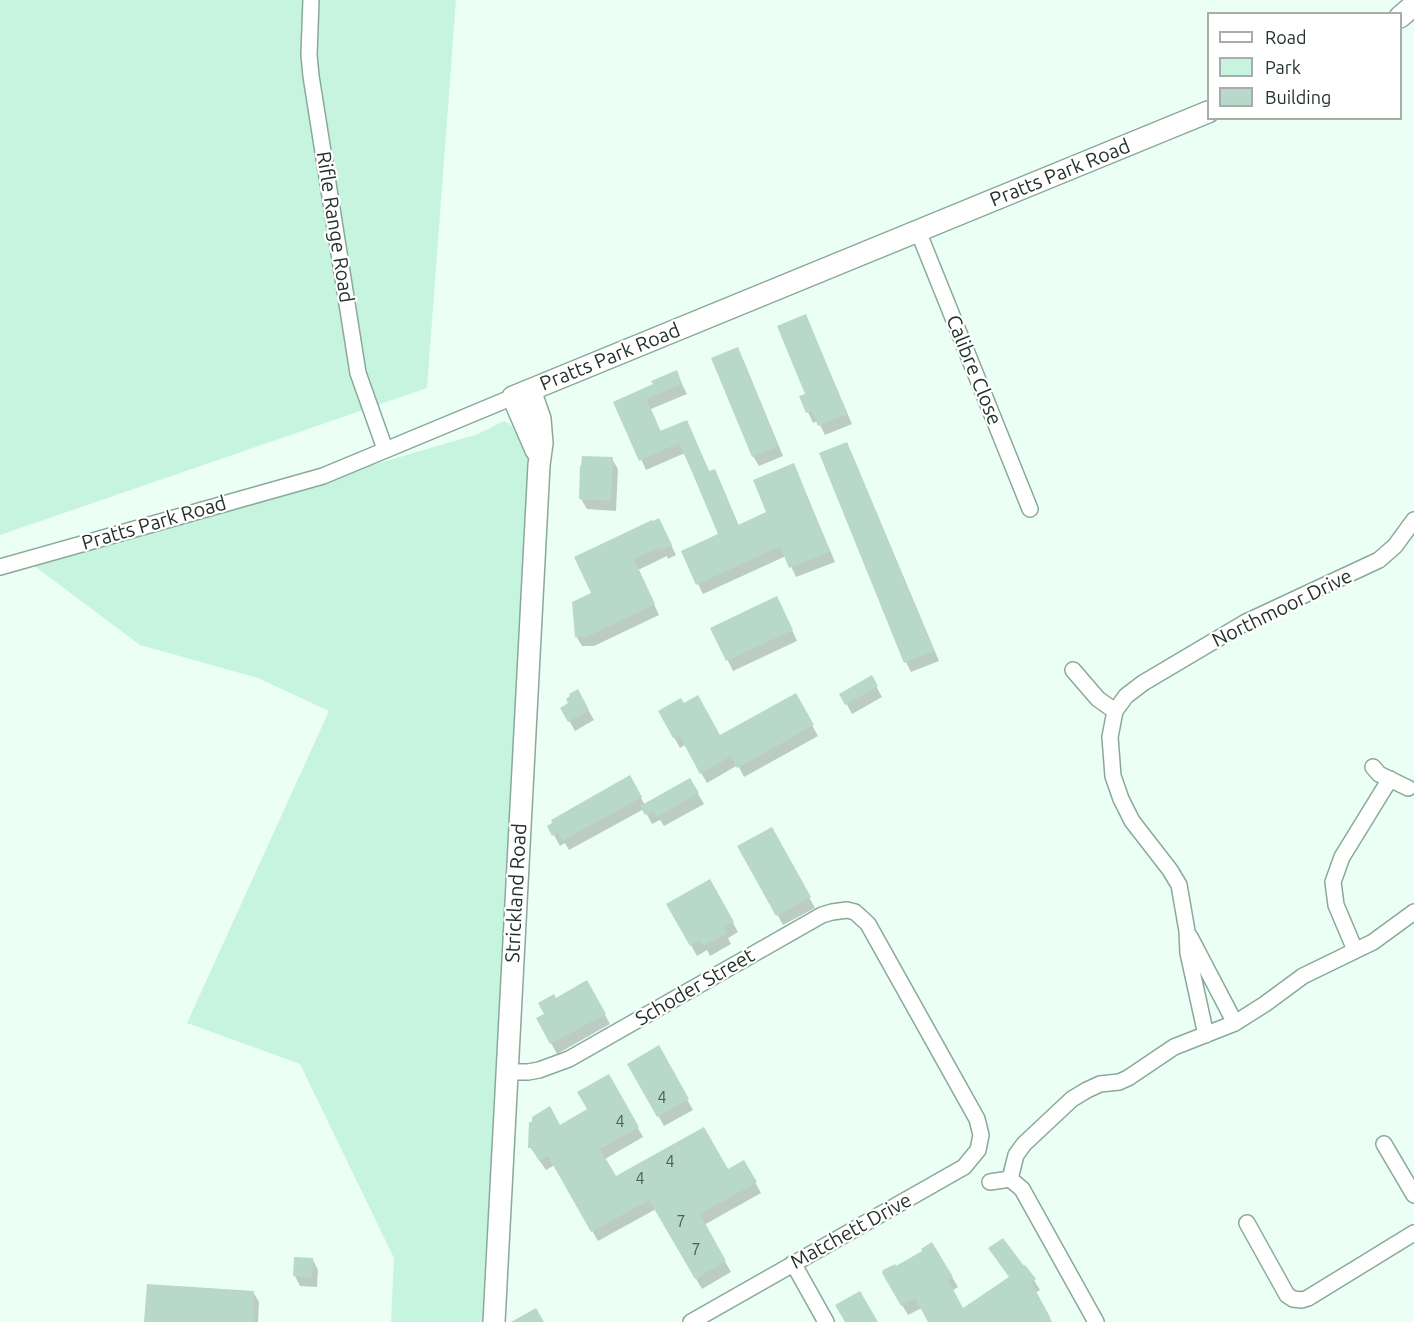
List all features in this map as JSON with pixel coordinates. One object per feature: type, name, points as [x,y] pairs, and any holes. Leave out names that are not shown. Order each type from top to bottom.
[{"type":"street","name":"Rifle Range Road","points":[[311,0],[309,45],[311,76],[358,374],[385,449]]},
{"type":"street","points":[[1402,16],[1414,5]]},
{"type":"street","name":"Pratts Park Road","points":[[0,567],[323,476],[1207,113]]},
{"type":"street","name":"Calibre Close","points":[[918,231],[1030,509]]},
{"type":"street","name":"Strickland Road","points":[[494,1322],[539,465],[529,432],[522,393]]},
{"type":"street","name":"Northmoor Drive","points":[[1115,711],[1126,696],[1143,683],[1246,622],[1379,560],[1395,546],[1414,520]]},
{"type":"street","points":[[1073,670],[1098,699],[1115,711],[1111,725],[1109,751],[1116,787],[1132,821],[1179,885],[1187,931],[1188,953],[1206,1035]]},
{"type":"street","points":[[1374,767],[1379,774],[1408,788]]},
{"type":"street","points":[[1355,950],[1336,905],[1334,882],[1342,857],[1390,779]]},
{"type":"street","name":"Schoder Street","points":[[508,1072],[528,1072],[569,1059],[814,920],[832,912],[847,910],[861,917],[874,933],[977,1119]]},
{"type":"street","points":[[1010,1179],[1014,1161],[1023,1144],[1072,1099],[1100,1084],[1119,1082],[1128,1078],[1174,1047],[1235,1023],[1303,976],[1389,932],[1414,912]]},
{"type":"street","points":[[1187,931],[1235,1023]]},
{"type":"street","name":"Matchett Drive","points":[[700,1320],[793,1263],[964,1167],[974,1157],[980,1143],[981,1135],[977,1119]]},
{"type":"street","points":[[1384,1144],[1414,1195]]},
{"type":"street","points":[[990,1182],[1010,1179],[1022,1189],[1096,1322]]},
{"type":"street","points":[[1247,1224],[1287,1295],[1293,1299],[1302,1300],[1414,1233]]},
{"type":"street","points":[[793,1263],[826,1322]]},
{"type":"green space","points":[[0,0],[456,0],[427,388],[0,535]]},
{"type":"green space","points":[[504,421],[519,430],[530,455],[482,1322],[391,1322],[394,1258],[300,1064],[187,1023],[329,711],[258,678],[140,645],[33,565],[478,434]]},
{"type":"building","points":[[806,314],[847,414],[818,426],[812,411],[806,413],[799,396],[805,394],[777,326]]},
{"type":"building","points":[[738,347],[778,446],[752,457],[711,358]]},
{"type":"building","points":[[677,370],[682,384],[646,399],[660,431],[687,420],[709,471],[715,469],[738,525],[766,512],[753,480],[794,463],[830,552],[789,568],[780,546],[696,585],[681,551],[718,534],[679,443],[639,461],[613,402]]},
{"type":"building","points":[[847,442],[934,651],[904,663],[819,453]]},
{"type":"building","points":[[582,456],[613,457],[611,501],[579,499]]},
{"type":"building","points":[[659,518],[672,545],[661,550],[660,547],[634,559],[655,604],[588,636],[575,637],[572,602],[591,593],[574,557]]},
{"type":"building","points":[[777,596],[793,630],[726,661],[710,628]]},
{"type":"building","points":[[872,675],[878,686],[845,705],[839,694]]},
{"type":"building","points":[[578,689],[589,710],[568,722],[560,708],[568,703],[566,699],[570,696],[569,694]]},
{"type":"building","points":[[796,693],[814,725],[737,768],[731,756],[700,774],[679,735],[673,738],[658,711],[681,698],[684,703],[698,695],[720,735]]},
{"type":"building","points":[[630,775],[642,797],[562,841],[558,833],[552,836],[547,826],[552,823],[551,820]]},
{"type":"building","points":[[690,778],[699,793],[657,817],[653,811],[645,815],[640,806]]},
{"type":"building","points":[[772,827],[811,897],[776,916],[737,846]]},
{"type":"building","points":[[710,879],[734,922],[724,927],[727,933],[703,946],[700,941],[690,946],[666,904]]},
{"type":"building","points":[[587,980],[606,1014],[550,1044],[536,1018],[544,1014],[538,1003],[554,994],[556,998]]},
{"type":"building","points":[[659,1045],[689,1099],[657,1117],[627,1064]]},
{"type":"building","points":[[609,1074],[639,1127],[600,1149],[616,1176],[704,1127],[728,1169],[744,1160],[757,1182],[700,1214],[726,1261],[695,1279],[649,1200],[591,1232],[548,1156],[539,1161],[532,1148],[528,1148],[529,1122],[532,1122],[532,1117],[550,1106],[560,1125],[587,1109],[577,1092]]},
{"type":"building","points":[[1003,1238],[1036,1279],[1031,1282],[1051,1322],[928,1322],[915,1298],[901,1306],[882,1273],[883,1270],[895,1264],[896,1266],[922,1251],[921,1249],[932,1242],[953,1277],[948,1280],[963,1308],[1009,1277],[988,1248]]},
{"type":"building","points":[[294,1257],[313,1258],[312,1277],[293,1276]]},
{"type":"building","points":[[147,1284],[254,1291],[253,1322],[144,1322]]},
{"type":"building","points":[[860,1291],[878,1322],[845,1322],[835,1305]]},
{"type":"building","points":[[536,1308],[544,1322],[511,1322]]}]
